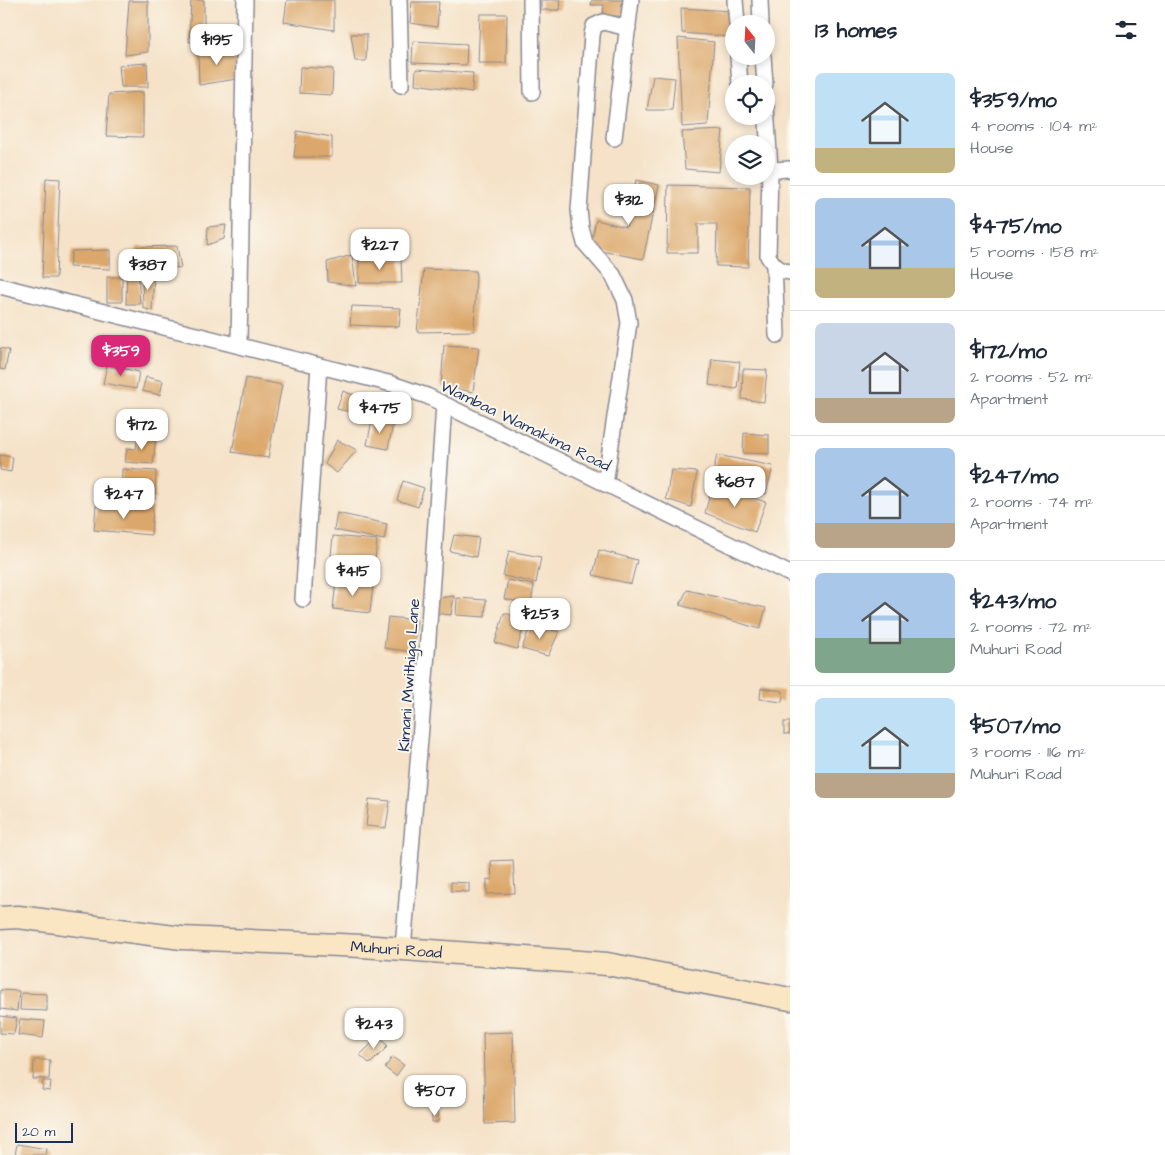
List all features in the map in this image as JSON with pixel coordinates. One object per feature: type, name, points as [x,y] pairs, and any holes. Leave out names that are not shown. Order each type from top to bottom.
[{"type":"main road","name":"Muhuri Road","points":[[0,918],[18,917],[182,938],[404,949],[607,964],[790,999]]},
{"type":"street","points":[[239,345],[245,0]]},
{"type":"street","points":[[250,254],[254,0]]},
{"type":"street","points":[[399,0],[401,85]]},
{"type":"street","points":[[532,0],[532,92]]},
{"type":"street","points":[[614,138],[631,0]]},
{"type":"street","points":[[735,0],[736,15]]},
{"type":"street","points":[[760,0],[761,15]]},
{"type":"street","points":[[605,484],[629,324],[625,300],[613,275],[585,244],[580,228],[579,210],[594,26],[603,22],[628,28]]},
{"type":"street","points":[[775,170],[790,169]]},
{"type":"street","points":[[770,185],[768,256],[780,270],[790,272]]},
{"type":"street","points":[[774,265],[777,335]]},
{"type":"street","name":"Wambaa Wamakima Road","points":[[0,286],[392,384],[427,396],[790,574]]},
{"type":"street","points":[[303,599],[319,366]]},
{"type":"street","name":"Kimani Mwithiga Lane","points":[[404,949],[428,653],[444,404]]},
{"type":"building","points":[[191,0],[204,0],[204,40],[189,42]]},
{"type":"building","points":[[287,0],[334,0],[334,30],[284,22]]},
{"type":"building","points":[[541,0],[561,0],[560,10],[541,10]]},
{"type":"building","points":[[592,0],[626,0],[625,17],[603,15],[604,5],[591,5]]},
{"type":"building","points":[[129,1],[148,1],[148,52],[125,55]]},
{"type":"building","points":[[412,2],[439,2],[437,27],[410,23]]},
{"type":"building","points":[[681,8],[732,11],[732,15],[725,15],[725,37],[682,33]]},
{"type":"building","points":[[480,14],[507,14],[506,63],[478,63]]},
{"type":"building","points":[[351,34],[367,34],[366,61],[355,61]]},
{"type":"building","points":[[678,38],[714,42],[708,125],[682,127]]},
{"type":"building","points":[[413,41],[467,44],[466,65],[412,63]]},
{"type":"building","points":[[198,50],[236,50],[237,79],[199,85]]},
{"type":"building","points":[[147,63],[148,87],[121,87],[119,65]]},
{"type":"building","points":[[300,67],[333,69],[332,95],[299,93]]},
{"type":"building","points":[[416,69],[473,73],[472,92],[415,84]]},
{"type":"building","points":[[653,76],[675,78],[672,110],[647,110]]},
{"type":"building","points":[[143,92],[143,137],[106,136],[109,94]]},
{"type":"building","points":[[723,130],[719,172],[685,169],[682,132]]},
{"type":"building","points":[[297,131],[332,137],[332,157],[294,157]]},
{"type":"building","points":[[46,178],[60,179],[56,278],[42,278]]},
{"type":"building","points":[[636,180],[659,185],[643,259],[590,249],[596,220],[626,227]]},
{"type":"building","points":[[668,185],[750,187],[748,267],[716,266],[717,224],[698,224],[698,253],[667,253]]},
{"type":"building","points":[[226,225],[224,239],[207,245],[208,227]]},
{"type":"building","points":[[177,246],[181,268],[135,264],[137,247]]},
{"type":"building","points":[[110,250],[110,269],[69,267],[72,251]]},
{"type":"building","points":[[352,255],[356,286],[328,282],[327,262]]},
{"type":"building","points":[[359,257],[401,259],[402,283],[359,283]]},
{"type":"building","points":[[127,268],[138,269],[140,304],[126,304]]},
{"type":"building","points":[[424,269],[476,271],[474,331],[417,332]]},
{"type":"building","points":[[154,272],[152,311],[143,308],[142,275]]},
{"type":"building","points":[[107,277],[122,277],[122,302],[107,302]]},
{"type":"building","points":[[352,306],[401,308],[399,327],[350,325]]},
{"type":"building","points":[[444,345],[479,347],[473,392],[441,386]]},
{"type":"building","points":[[0,348],[9,350],[5,370],[0,369]]},
{"type":"building","points":[[712,359],[740,362],[737,389],[709,385]]},
{"type":"building","points":[[107,365],[139,372],[136,389],[103,383]]},
{"type":"building","points":[[743,369],[767,370],[764,402],[742,399]]},
{"type":"building","points":[[146,377],[163,381],[160,395],[142,391]]},
{"type":"building","points":[[246,378],[282,385],[268,458],[232,452]]},
{"type":"building","points":[[343,391],[362,398],[355,413],[337,409]]},
{"type":"building","points":[[377,400],[402,404],[396,417],[372,411]]},
{"type":"building","points":[[372,420],[393,424],[388,449],[367,445]]},
{"type":"building","points":[[744,433],[769,435],[769,454],[743,453]]},
{"type":"building","points":[[138,436],[156,438],[153,464],[125,462],[127,448],[136,449]]},
{"type":"building","points":[[337,440],[357,450],[337,473],[325,464]]},
{"type":"building","points":[[0,455],[13,457],[11,472],[0,470]]},
{"type":"building","points":[[717,455],[773,466],[766,494],[712,478]]},
{"type":"building","points":[[122,469],[156,471],[155,499],[121,497]]},
{"type":"building","points":[[671,470],[697,472],[691,507],[666,499]]},
{"type":"building","points":[[403,481],[424,488],[418,507],[397,500]]},
{"type":"building","points":[[712,486],[766,502],[755,532],[705,513]]},
{"type":"building","points":[[96,506],[153,508],[151,535],[94,530]]},
{"type":"building","points":[[337,513],[387,524],[384,540],[334,530]]},
{"type":"building","points":[[454,535],[479,538],[476,557],[450,551]]},
{"type":"building","points":[[333,536],[377,540],[375,560],[331,556]]},
{"type":"building","points":[[599,550],[637,560],[631,584],[593,575]]},
{"type":"building","points":[[509,551],[541,557],[536,583],[503,576]]},
{"type":"building","points":[[508,580],[534,585],[531,604],[504,599]]},
{"type":"building","points":[[336,581],[373,585],[370,613],[333,609]]},
{"type":"building","points":[[687,590],[766,608],[760,629],[680,605]]},
{"type":"building","points":[[454,596],[451,615],[435,613],[437,598]]},
{"type":"building","points":[[457,598],[486,600],[485,617],[456,615]]},
{"type":"building","points":[[504,613],[526,619],[517,649],[495,643]]},
{"type":"building","points":[[388,617],[417,620],[413,652],[384,648]]},
{"type":"building","points":[[531,623],[559,632],[548,656],[522,649]]},
{"type":"building","points":[[761,688],[783,691],[782,702],[760,699]]},
{"type":"building","points":[[784,722],[790,722],[790,734],[784,734]]},
{"type":"building","points":[[369,799],[390,801],[386,828],[366,826]]},
{"type":"building","points":[[513,860],[515,893],[487,894],[487,879],[492,880],[491,861]]},
{"type":"building","points":[[451,882],[469,883],[469,892],[451,891]]},
{"type":"building","points":[[0,990],[19,991],[17,1011],[0,1009]]},
{"type":"building","points":[[21,993],[47,994],[47,1011],[20,1010]]},
{"type":"building","points":[[0,1016],[17,1018],[14,1034],[0,1033]]},
{"type":"building","points":[[20,1019],[45,1021],[43,1038],[18,1035]]},
{"type":"building","points":[[513,1032],[515,1123],[485,1124],[483,1033]]},
{"type":"building","points":[[378,1037],[388,1046],[370,1064],[360,1055]]},
{"type":"building","points":[[392,1057],[404,1065],[396,1076],[385,1068]]},
{"type":"building","points":[[34,1060],[50,1060],[49,1079],[33,1079]]},
{"type":"building","points":[[43,1081],[51,1081],[50,1091],[42,1090]]},
{"type":"building","points":[[432,1112],[439,1112],[438,1122],[432,1122]]},
{"type":"building","points":[[17,1144],[47,1149],[46,1155],[15,1155]]}]
